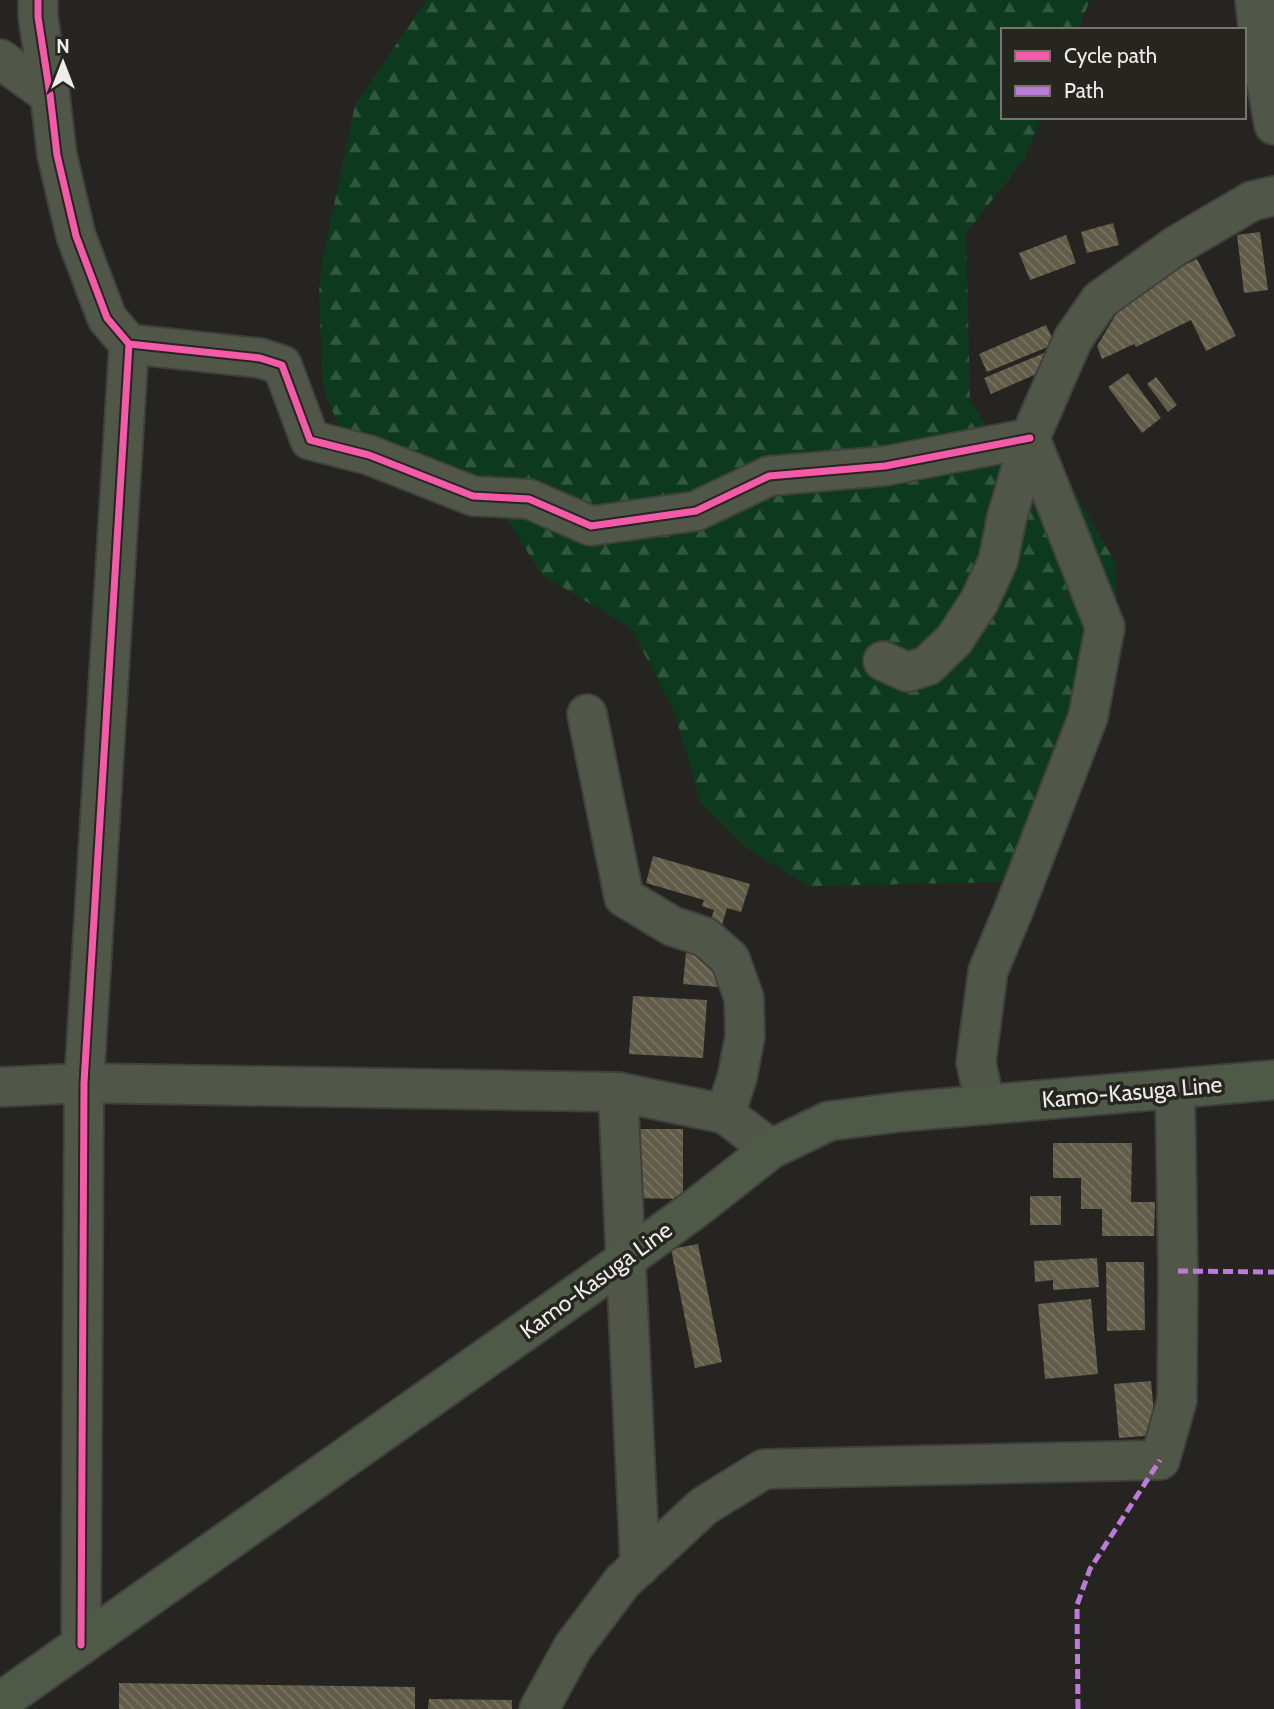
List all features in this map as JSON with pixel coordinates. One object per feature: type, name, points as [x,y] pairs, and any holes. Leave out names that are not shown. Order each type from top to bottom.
[{"type":"main road","name":"Kamo-Kasuga Line","points":[[0,1703],[625,1260],[771,1149],[829,1121],[900,1112],[1274,1080]]},
{"type":"street","points":[[38,0],[57,155],[76,236],[107,318],[130,344],[260,358],[282,365],[310,440],[369,455],[473,496],[529,499],[591,526],[696,511],[769,476],[885,466],[1030,438]]},
{"type":"street","points":[[1255,0],[1260,47],[1274,125]]},
{"type":"street","points":[[0,59],[50,95]]},
{"type":"street","points":[[883,661],[907,672],[927,666],[954,640],[979,603],[998,561],[1007,517],[1030,438],[1073,339],[1100,300],[1177,245],[1252,201],[1274,196]]},
{"type":"street","points":[[81,1645],[84,1083],[130,344]]},
{"type":"street","points":[[985,1105],[976,1062],[988,971],[1088,717],[1105,627],[1030,438]]},
{"type":"street","points":[[587,714],[624,897],[672,926],[705,937],[730,959],[744,998],[744,1036],[737,1078],[725,1114]]},
{"type":"street","points":[[0,1087],[84,1083],[618,1092],[725,1114],[771,1149]]},
{"type":"street","points":[[539,1709],[573,1647],[623,1581],[704,1506],[764,1469],[1160,1460],[1177,1400],[1175,1089]]},
{"type":"street","points":[[618,1092],[640,1566]]},
{"type":"green space","points":[[1090,0],[1079,28],[1001,28],[1001,119],[1041,119],[1025,158],[966,233],[970,400],[987,427],[1067,478],[1116,564],[1117,625],[1008,882],[808,886],[747,848],[701,803],[674,711],[631,628],[542,575],[508,520],[369,475],[336,419],[323,389],[319,292],[322,262],[355,105],[425,2]]},
{"type":"building","points":[[1113,223],[1119,245],[1087,253],[1081,232]]},
{"type":"building","points":[[1260,232],[1268,290],[1244,293],[1237,235]]},
{"type":"building","points":[[1066,235],[1076,263],[1030,280],[1019,253]]},
{"type":"building","points":[[1197,259],[1236,336],[1206,351],[1191,320],[1136,347],[1134,344],[1102,359],[1097,346],[1130,291]]},
{"type":"building","points":[[1046,325],[1055,344],[987,372],[979,354]]},
{"type":"building","points":[[1044,353],[1050,368],[991,394],[984,378]]},
{"type":"building","points":[[1128,373],[1161,418],[1142,433],[1108,387]]},
{"type":"building","points":[[1156,377],[1177,405],[1168,412],[1147,384]]},
{"type":"building","points":[[653,856],[750,884],[741,912],[727,908],[722,925],[710,922],[714,910],[702,906],[704,900],[646,883]]},
{"type":"building","points":[[686,952],[721,955],[718,987],[683,984]]},
{"type":"building","points":[[633,996],[707,1000],[703,1058],[629,1054]]},
{"type":"building","points":[[628,1129],[683,1129],[683,1199],[628,1198]]},
{"type":"building","points":[[1053,1143],[1132,1143],[1131,1202],[1155,1202],[1154,1236],[1102,1236],[1102,1209],[1081,1209],[1081,1178],[1053,1178]]},
{"type":"building","points":[[1030,1196],[1061,1196],[1061,1225],[1030,1225]]},
{"type":"building","points":[[698,1244],[722,1362],[695,1368],[671,1249]]},
{"type":"building","points":[[1097,1258],[1099,1287],[1053,1290],[1053,1280],[1035,1282],[1034,1261]]},
{"type":"building","points":[[1106,1262],[1144,1262],[1145,1330],[1107,1331]]},
{"type":"building","points":[[1091,1299],[1098,1374],[1045,1379],[1038,1304]]},
{"type":"building","points":[[1151,1381],[1156,1435],[1119,1438],[1114,1384]]},
{"type":"building","points":[[119,1683],[415,1687],[415,1709],[119,1709]]},
{"type":"building","points":[[429,1699],[512,1700],[512,1709],[428,1709]]},
{"type":"marked path","points":[[1178,1271],[1274,1272]]},
{"type":"marked path","points":[[1078,1709],[1077,1605],[1090,1569],[1160,1460]]},
{"type":"cycle path","points":[[38,0],[57,155],[76,236],[107,318],[129,344],[260,358],[282,365],[310,440],[369,455],[473,496],[529,499],[591,526],[696,511],[769,476],[885,466],[1030,438]]},
{"type":"cycle path","points":[[81,1645],[84,1083],[129,344]]}]
